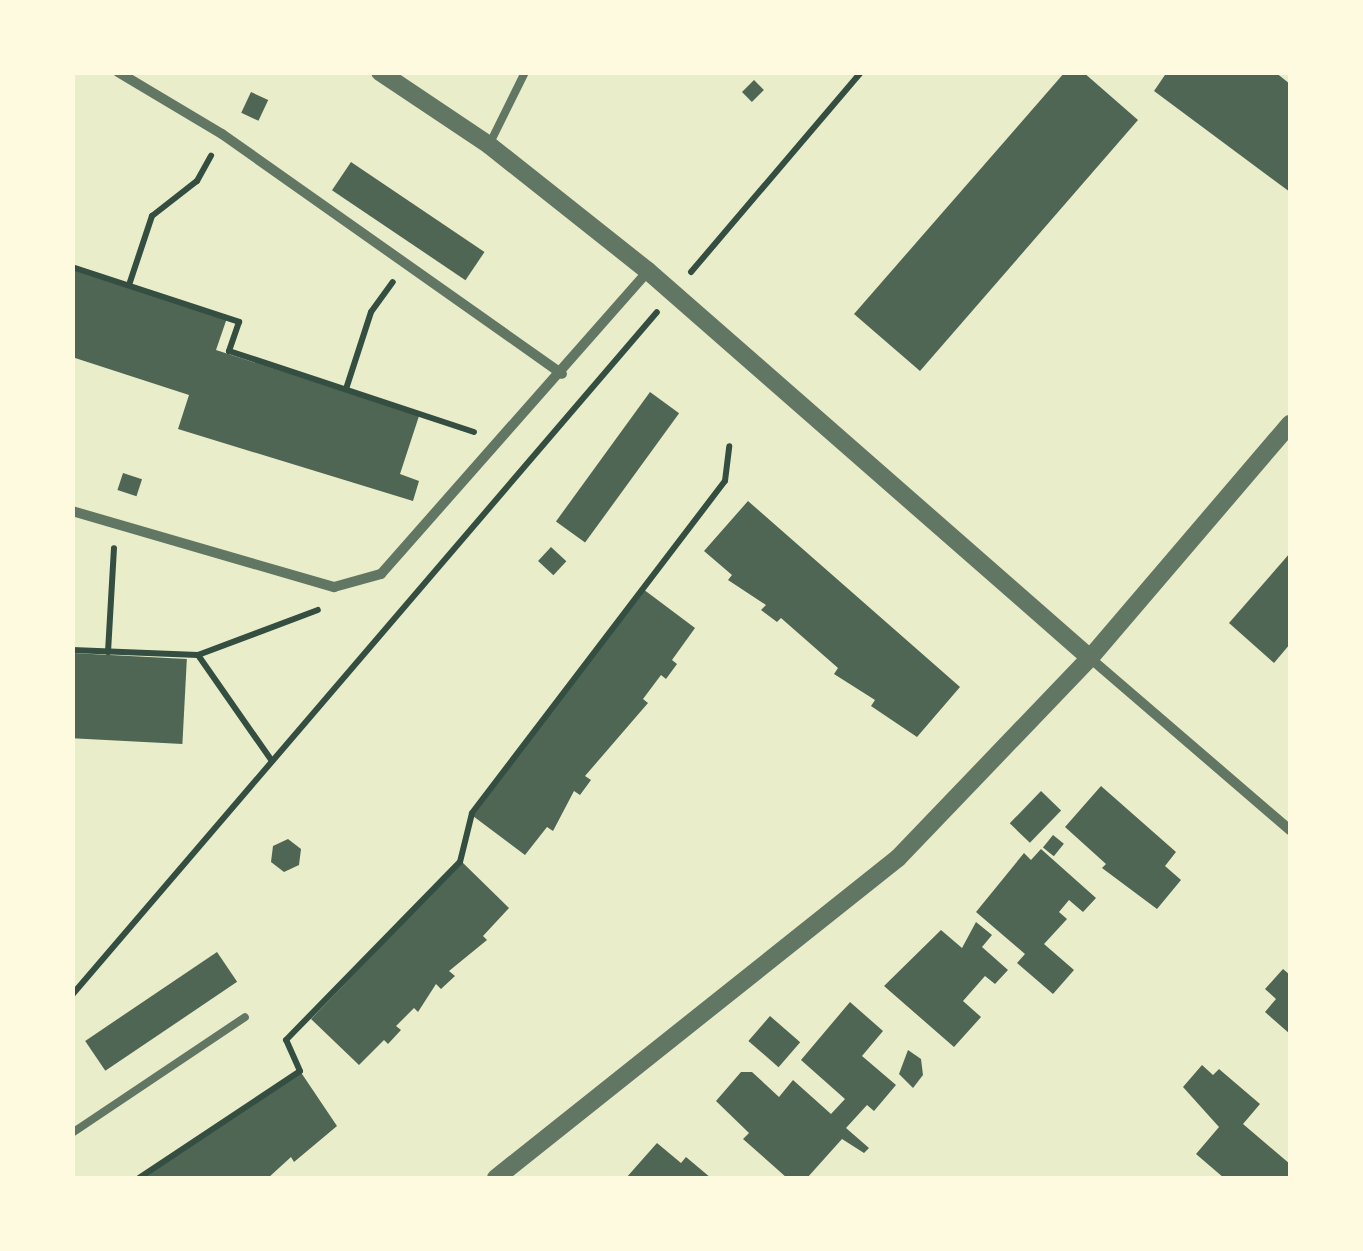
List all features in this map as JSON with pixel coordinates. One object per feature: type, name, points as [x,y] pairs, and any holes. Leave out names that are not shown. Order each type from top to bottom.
[{"type":"street","points":[[118,72],[222,134],[562,374]]},
{"type":"street","points":[[380,72],[489,145],[648,271],[1290,830]]},
{"type":"street","points":[[72,510],[334,587],[382,574],[562,374],[648,271]]},
{"type":"street","points":[[496,1178],[898,858],[1090,658],[1290,424]]},
{"type":"lane","points":[[489,145],[524,72]]},
{"type":"lane","points":[[72,1132],[245,1017]]},
{"type":"path","points":[[72,995],[861,72]]},
{"type":"path","points":[[129,286],[152,216],[198,182],[222,134]]},
{"type":"path","points":[[346,389],[370,312],[406,264]]},
{"type":"path","points":[[72,267],[239,322],[229,350],[501,441]]},
{"type":"path","points":[[139,1178],[300,1071],[286,1040],[460,862],[472,814],[725,481],[729,446]]},
{"type":"path","points":[[108,652],[116,523]]},
{"type":"path","points":[[72,650],[198,655],[318,610],[334,587]]},
{"type":"path","points":[[198,655],[272,761]]},
{"type":"building","points":[[1065,72],[1083,72],[1138,120],[920,371],[854,314]]},
{"type":"building","points":[[1167,72],[1275,72],[1290,84],[1290,192],[1154,91]]},
{"type":"building","points":[[754,80],[764,90],[752,102],[742,92]]},
{"type":"building","points":[[251,92],[268,100],[258,121],[241,113]]},
{"type":"building","points":[[351,162],[484,252],[465,280],[332,190]]},
{"type":"building","points":[[72,268],[227,318],[216,350],[419,416],[400,474],[419,481],[413,501],[178,429],[189,395],[72,357]]},
{"type":"building","points":[[650,392],[679,413],[585,543],[556,521]]},
{"type":"building","points":[[123,473],[142,479],[136,496],[117,490]]},
{"type":"building","points":[[748,501],[960,687],[917,737],[871,706],[875,700],[834,674],[838,668],[781,618],[777,622],[761,610],[766,605],[728,580],[732,575],[704,551]]},
{"type":"building","points":[[551,547],[566,561],[553,575],[538,561]]},
{"type":"building","points":[[1290,553],[1290,644],[1274,663],[1229,623]]},
{"type":"building","points":[[643,589],[695,628],[672,660],[677,664],[666,679],[661,675],[643,699],[648,703],[585,776],[591,780],[580,795],[574,791],[553,831],[547,827],[525,855],[473,816]]},
{"type":"building","points":[[72,653],[187,659],[182,744],[72,738]]},
{"type":"building","points":[[1101,786],[1176,852],[1165,866],[1181,880],[1157,909],[1102,868],[1106,864],[1065,827]]},
{"type":"building","points":[[1041,791],[1061,810],[1030,843],[1010,823]]},
{"type":"building","points":[[1053,835],[1064,844],[1054,856],[1043,847]]},
{"type":"building","points":[[288,839],[301,849],[299,865],[284,872],[271,862],[273,846]]},
{"type":"building","points":[[1041,849],[1096,898],[1083,912],[1069,900],[1059,912],[1067,919],[1044,944],[1074,970],[1053,994],[1017,963],[1025,954],[976,912],[1024,853],[1031,860]]},
{"type":"building","points":[[462,862],[509,908],[483,936],[487,940],[449,971],[455,976],[441,989],[436,984],[418,1012],[414,1008],[396,1026],[401,1030],[388,1044],[384,1040],[359,1065],[311,1019]]},
{"type":"building","points":[[976,922],[992,935],[982,947],[1008,970],[995,984],[985,976],[963,1001],[981,1017],[954,1047],[884,986],[941,930],[962,948]]},
{"type":"building","points":[[217,952],[237,982],[105,1071],[85,1041]]},
{"type":"building","points":[[1283,969],[1290,975],[1290,1034],[1265,1012],[1276,999],[1265,989]]},
{"type":"building","points":[[850,1002],[883,1031],[862,1056],[896,1085],[874,1111],[867,1105],[846,1128],[869,1148],[864,1153],[842,1139],[807,1178],[787,1178],[743,1139],[749,1133],[716,1101],[741,1072],[752,1072],[779,1097],[793,1080],[831,1114],[845,1099],[801,1060]]},
{"type":"building","points":[[770,1016],[800,1042],[779,1067],[748,1041]]},
{"type":"building","points":[[908,1050],[921,1059],[923,1075],[913,1088],[899,1074]]},
{"type":"building","points":[[1202,1065],[1213,1075],[1219,1069],[1260,1104],[1243,1124],[1290,1164],[1290,1178],[1224,1178],[1196,1154],[1219,1127],[1183,1087]]},
{"type":"building","points":[[300,1071],[337,1126],[294,1162],[291,1157],[268,1178],[141,1178]]},
{"type":"building","points":[[657,1143],[681,1163],[686,1157],[711,1178],[626,1178]]}]
